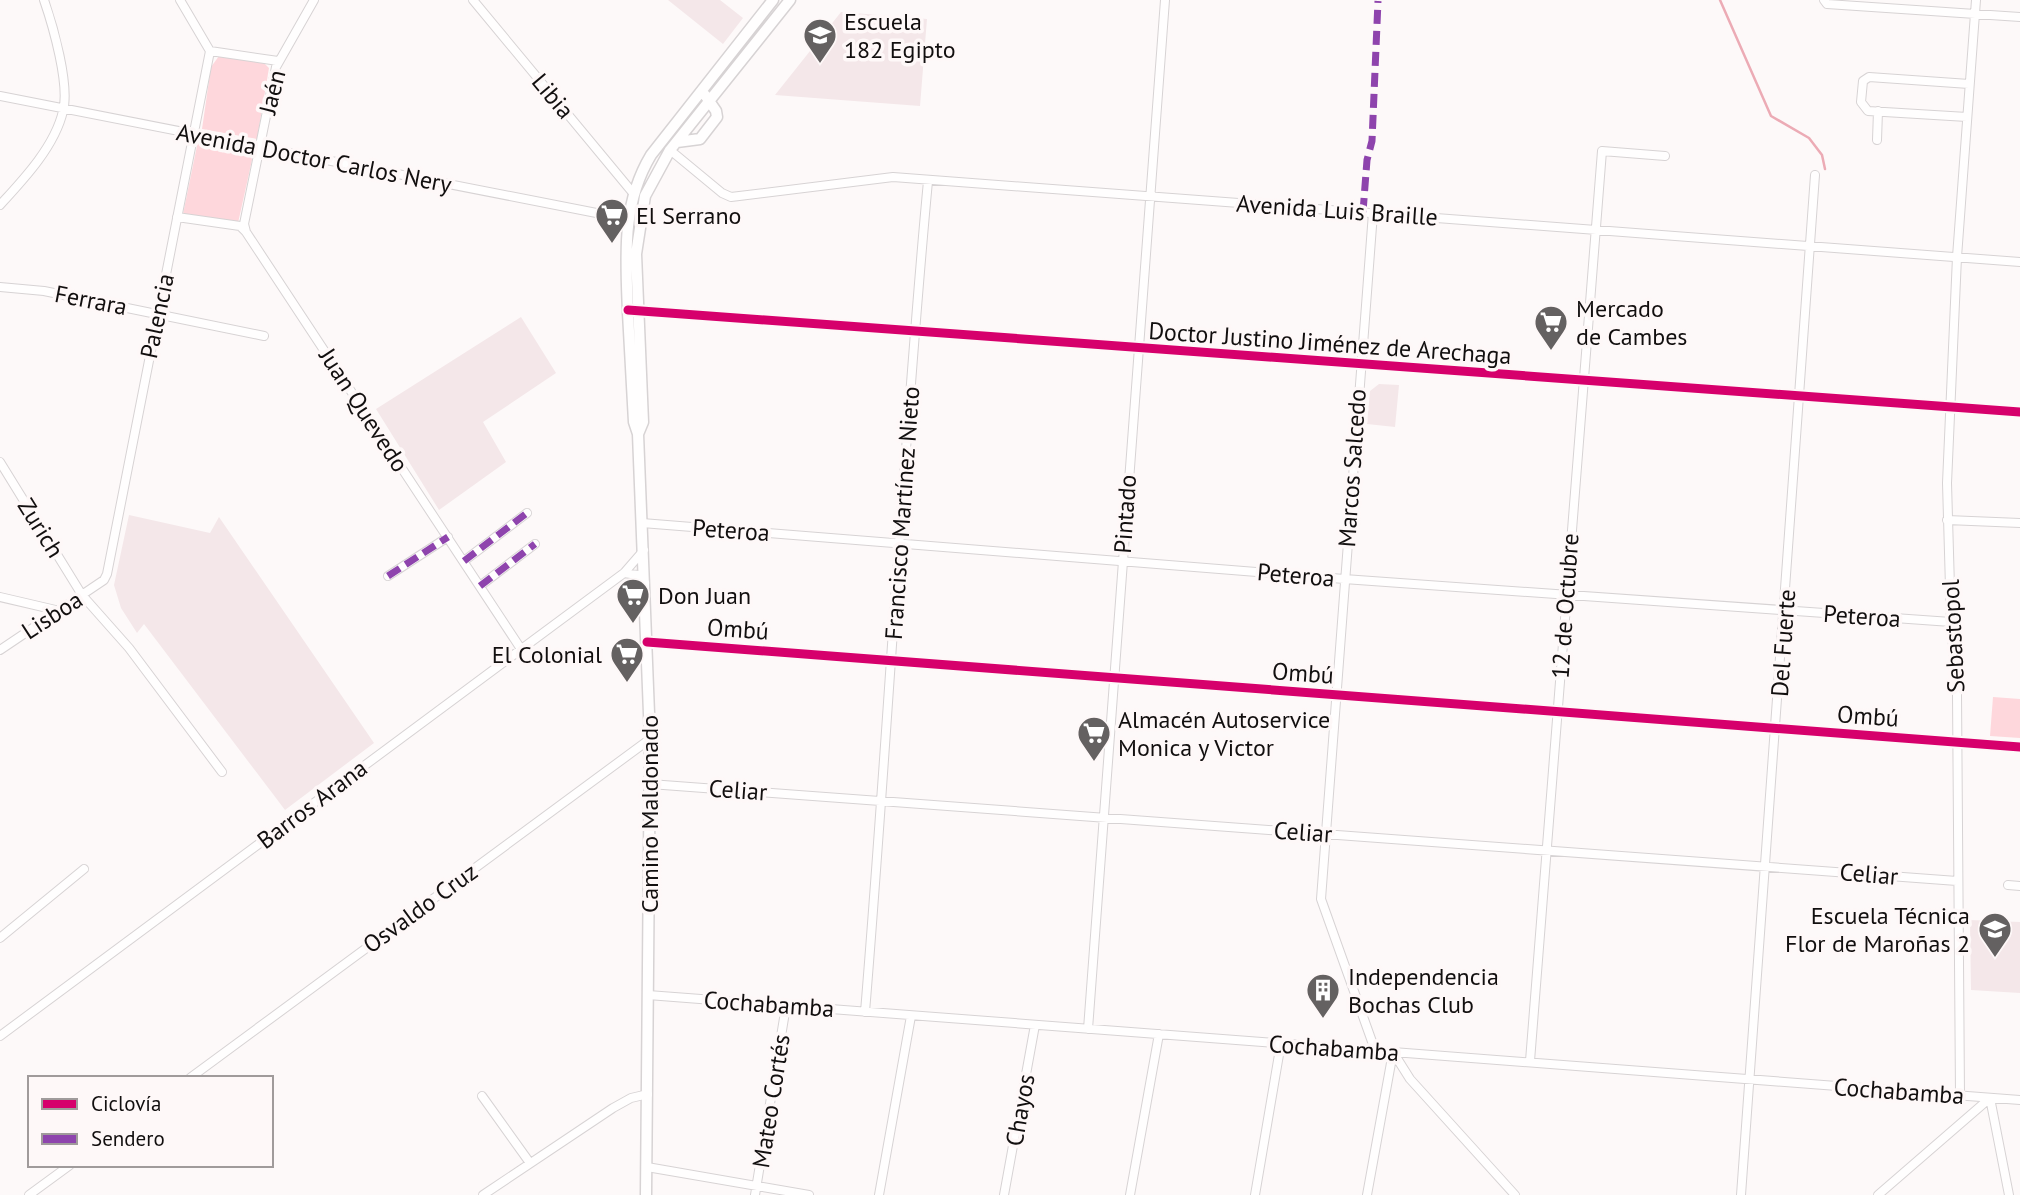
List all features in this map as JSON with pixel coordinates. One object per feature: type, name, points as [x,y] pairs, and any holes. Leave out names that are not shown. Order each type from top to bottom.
[{"type":"main road","name":"Camino Maldonado","points":[[633,310],[637,236],[642,206],[653,177],[705,96],[773,0]]},
{"type":"main road","name":"Camino Maldonado","points":[[646,1195],[650,739],[644,550],[638,434],[634,422],[633,310],[627,219],[632,193],[651,155],[790,0]]},
{"type":"main road","points":[[673,146],[695,142],[710,126],[717,114],[705,96]]},
{"type":"street","points":[[0,205],[50,141],[64,109],[54,30],[44,0]]},
{"type":"street","points":[[180,0],[210,51],[278,61]]},
{"type":"street","name":"Jaén","points":[[246,232],[244,224],[278,61],[314,0]]},
{"type":"street","name":"Libia","points":[[473,0],[632,193]]},
{"type":"street","name":"Pintado","points":[[1088,1029],[1165,0]]},
{"type":"street","name":"Sebastopol","points":[[1960,1096],[1957,694],[1947,520],[1956,257],[1976,0]]},
{"type":"street","points":[[1824,1],[2020,17]]},
{"type":"street","name":"Palencia","points":[[104,580],[210,51]]},
{"type":"street","points":[[1967,117],[1866,110],[1861,104],[1863,81],[1867,77],[1969,84]]},
{"type":"street","name":"Avenida Doctor Carlos Nery","points":[[0,96],[627,219]]},
{"type":"street","points":[[1877,140],[1878,111]]},
{"type":"street","name":"Avenida Luis Braille","points":[[673,146],[722,193],[731,197],[893,177],[2020,262]]},
{"type":"street","name":"12 de Octubre","points":[[1530,1061],[1602,151],[1665,156]]},
{"type":"street","name":"Del Fuerte","points":[[1741,1195],[1777,729],[1815,175]]},
{"type":"street","name":"Francisco Martínez Nieto","points":[[865,1012],[893,660],[914,330],[928,181]]},
{"type":"street","name":"Marcos Salcedo","points":[[1373,213],[1335,694],[1323,908],[1376,1050]]},
{"type":"street","points":[[177,217],[240,226],[246,232]]},
{"type":"street","name":"Juan Quevedo","points":[[246,232],[521,649]]},
{"type":"street","name":"Ferrara","points":[[0,287],[44,291],[264,336]]},
{"type":"street","name":"Doctor Justino Jiménez de Arechaga","points":[[633,310],[2020,412]]},
{"type":"street","name":"Zurich","points":[[0,462],[82,595],[129,648],[222,772]]},
{"type":"street","points":[[464,561],[527,513]]},
{"type":"street","points":[[1947,520],[2020,523]]},
{"type":"street","name":"Peteroa","points":[[642,523],[1344,579],[1951,622]]},
{"type":"street","points":[[388,576],[448,537]]},
{"type":"street","points":[[480,586],[535,544]]},
{"type":"street","name":"Barros Arana","points":[[0,1036],[624,573],[644,550]]},
{"type":"street","points":[[624,573],[638,575],[645,583]]},
{"type":"street","name":"Lisboa","points":[[0,650],[104,580]]},
{"type":"street","points":[[0,597],[60,611]]},
{"type":"street","name":"Ombú","points":[[647,642],[2020,747]]},
{"type":"street","name":"Osvaldo Cruz","points":[[193,1076],[650,739]]},
{"type":"street","name":"Celiar","points":[[650,783],[1957,881]]},
{"type":"street","points":[[0,938],[84,869]]},
{"type":"street","points":[[2008,884],[2020,886]]},
{"type":"street","name":"Cochabamba","points":[[648,995],[2020,1100]]},
{"type":"street","name":"Mateo Cortés","points":[[756,1191],[786,1006]]},
{"type":"street","points":[[878,1195],[911,1016]]},
{"type":"street","name":"Chayos","points":[[1004,1195],[1035,1025]]},
{"type":"street","points":[[1130,1195],[1159,1034]]},
{"type":"street","points":[[1255,1195],[1281,1043]]},
{"type":"street","points":[[1367,1195],[1393,1052]]},
{"type":"street","points":[[1393,1052],[1410,1079],[1515,1195]]},
{"type":"street","points":[[483,1195],[613,1108],[631,1098],[648,1094]]},
{"type":"street","points":[[482,1096],[530,1163]]},
{"type":"street","points":[[1878,1195],[1990,1098],[2009,1195]]},
{"type":"street","points":[[29,1195],[67,1167]]},
{"type":"street","points":[[647,1167],[756,1191],[809,1195]]},
{"type":"shaded area","points":[[668,0],[720,0],[743,18],[723,44]]},
{"type":"shaded area","points":[[841,12],[927,19],[920,106],[775,95]]},
{"type":"shaded area","points":[[219,56],[264,63],[269,68],[257,139],[202,129],[211,67]]},
{"type":"shaded area","points":[[198,141],[251,153],[252,160],[238,223],[183,214]]},
{"type":"shaded area","points":[[521,317],[556,373],[483,422],[506,462],[439,510],[376,409]]},
{"type":"shaded area","points":[[1379,384],[1399,385],[1395,427],[1367,424],[1370,391]]},
{"type":"shaded area","points":[[129,515],[210,533],[219,517],[374,743],[285,810],[144,624],[137,633],[121,608],[114,585]]},
{"type":"shaded area","points":[[1993,697],[2020,699],[2020,738],[1990,736]]},
{"type":"shaded area","name":"Escuela Técnica Flor de Maroñas 2","points":[[1970,920],[2020,922],[2020,993],[1971,990]]},
{"type":"waterway","points":[[1720,0],[1771,116],[1809,138],[1822,155],[1825,169]]},
{"type":"marked path","points":[[1363,212],[1367,160],[1372,141],[1378,1]]},
{"type":"marked path","points":[[464,561],[527,513]]},
{"type":"marked path","points":[[388,576],[448,537]]},
{"type":"marked path","points":[[480,586],[535,544]]},
{"type":"cycle path","points":[[628,310],[2020,412]]},
{"type":"cycle path","points":[[647,642],[2020,747]]},
{"type":"place","name":"Escuela 182 Egipto","points":[[820,65]]},
{"type":"place","name":"El Serrano","points":[[612,245]]},
{"type":"place","name":"Mercado de Cambes","points":[[1551,352]]},
{"type":"place","name":"Don Juan","points":[[633,625]]},
{"type":"place","name":"El Colonial","points":[[627,684]]},
{"type":"place","name":"Almacén Autoservice Monica y Victor","points":[[1094,763]]},
{"type":"place","name":"Escuela Técnica Flor de Maroñas 2","points":[[1995,959]]},
{"type":"place","name":"Independencia Bochas Club","points":[[1323,1020]]}]
